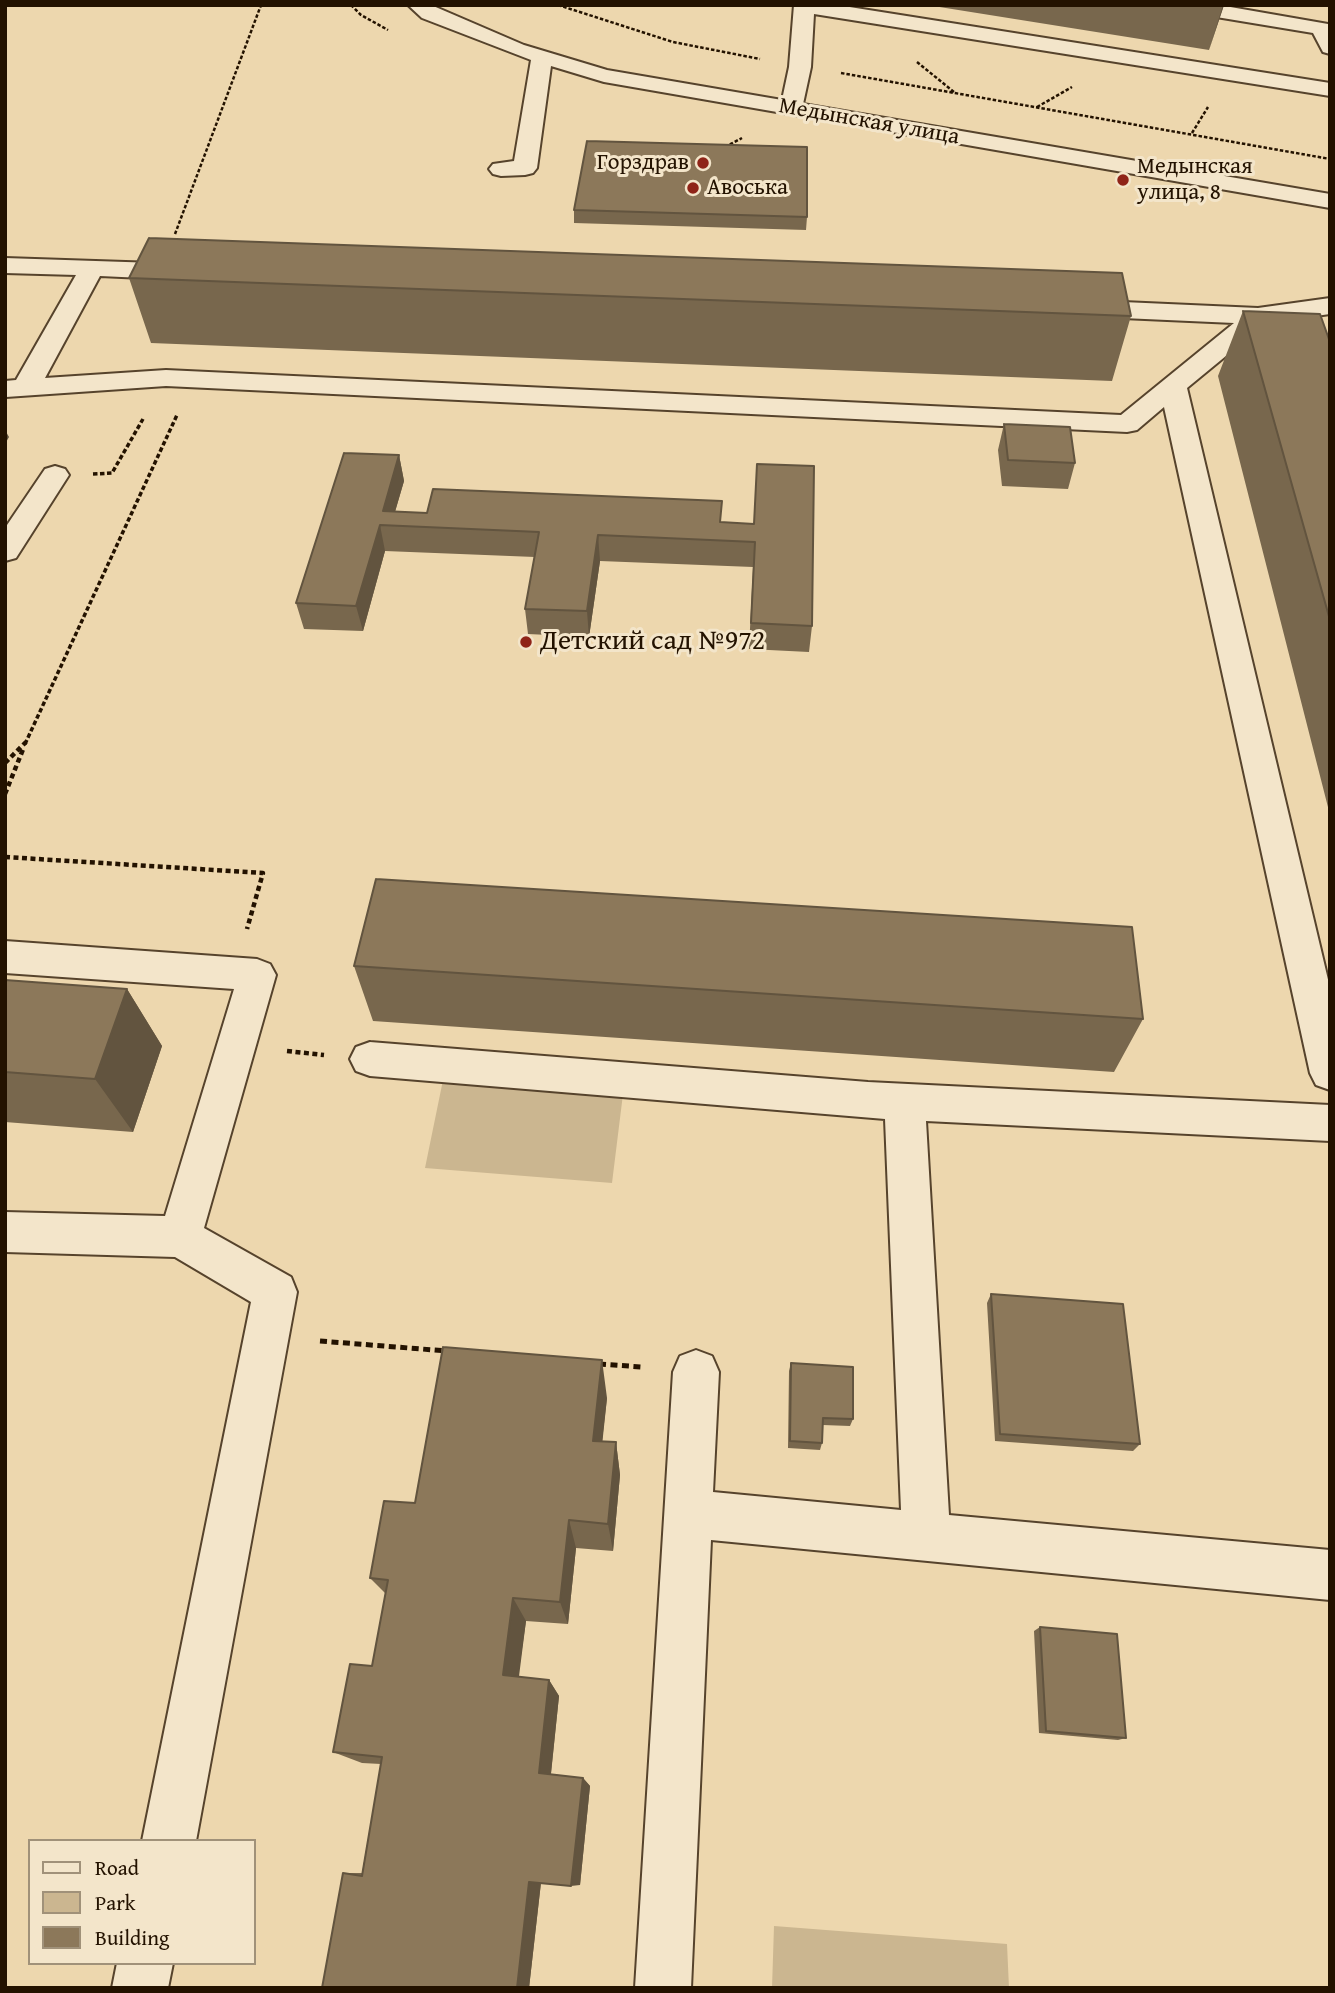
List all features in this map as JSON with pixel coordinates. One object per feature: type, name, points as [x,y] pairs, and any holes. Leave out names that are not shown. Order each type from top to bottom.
[{"type":"street","name":"Медынская улица","points":[[418,5],[429,14],[542,57],[604,76],[1330,201]]},
{"type":"street","points":[[1180,5],[1247,11],[1325,28],[1330,48]]},
{"type":"street","points":[[791,108],[800,66],[804,6],[1330,90]]},
{"type":"street","points":[[502,169],[525,168],[542,57]]},
{"type":"street","points":[[5,265],[216,273]]},
{"type":"street","points":[[15,389],[92,268]]},
{"type":"street","points":[[1050,307],[1258,316],[1330,306]]},
{"type":"street","points":[[15,389],[180,379],[1127,424],[1258,316]]},
{"type":"street","points":[[1173,386],[1330,1073]]},
{"type":"street","points":[[5,551],[55,475]]},
{"type":"street","points":[[5,957],[257,975],[180,1237]]},
{"type":"street","points":[[370,1059],[905,1102],[1330,1123]]},
{"type":"street","points":[[905,1102],[926,1537]]},
{"type":"street","points":[[5,1232],[180,1237],[275,1292],[169,1839]]},
{"type":"street","points":[[663,1988],[695,1372]]},
{"type":"street","points":[[688,1514],[1330,1575]]},
{"type":"street","points":[[140,1988],[145,1965]]},
{"type":"path","points":[[161,271],[261,5]]},
{"type":"path","points":[[558,5],[673,42],[1330,159]]},
{"type":"path","points":[[725,147],[745,136]]},
{"type":"path","points":[[55,475],[112,473],[180,379]]},
{"type":"path","points":[[5,794],[180,379]]},
{"type":"path","points":[[5,763],[24,746]]},
{"type":"path","points":[[5,857],[263,873],[234,973]]},
{"type":"path","points":[[236,1047],[370,1059]]},
{"type":"path","points":[[267,1336],[460,1352]]},
{"type":"path","points":[[585,1363],[695,1372]]},
{"type":"green space","points":[[443,1080],[623,1094],[612,1183],[425,1168]]},
{"type":"green space","points":[[774,1926],[1007,1944],[1009,1988],[772,1988]]},
{"type":"building","name":"Авоська","points":[[587,141],[807,147],[807,217],[574,210]]},
{"type":"building","points":[[149,238],[1122,273],[1131,316],[129,278]]},
{"type":"building","points":[[1243,311],[1320,314],[1330,342],[1330,620]]},
{"type":"building","points":[[1004,424],[1070,427],[1075,463],[1008,460]]},
{"type":"building","points":[[344,453],[399,455],[383,511],[427,513],[433,489],[722,501],[720,522],[754,524],[757,464],[814,466],[812,626],[751,623],[755,542],[598,535],[587,611],[525,609],[539,532],[380,525],[356,606],[296,603]]},
{"type":"building","points":[[376,879],[1132,927],[1143,1019],[354,966]]},
{"type":"building","points":[[5,980],[127,989],[95,1079],[5,1072]]},
{"type":"building","points":[[991,1294],[1123,1304],[1140,1444],[1000,1434]]},
{"type":"building","points":[[443,1347],[602,1360],[593,1441],[616,1442],[608,1524],[569,1520],[560,1602],[513,1598],[503,1675],[549,1680],[539,1773],[583,1778],[571,1886],[529,1882],[517,1988],[322,1988],[343,1873],[362,1876],[382,1757],[333,1752],[350,1664],[372,1666],[388,1580],[370,1578],[384,1501],[415,1503]]},
{"type":"building","points":[[791,1363],[853,1367],[853,1419],[823,1418],[822,1443],[790,1441]]},
{"type":"building","points":[[1040,1627],[1117,1634],[1126,1738],[1046,1731]]},
{"type":"place","name":"Горздрав","points":[[703,163]]},
{"type":"place","name":"Медынская улица, 8","points":[[1123,180]]},
{"type":"place","name":"Авоська","points":[[693,188]]},
{"type":"place","name":"Детский сад №972","points":[[526,642]]}]
